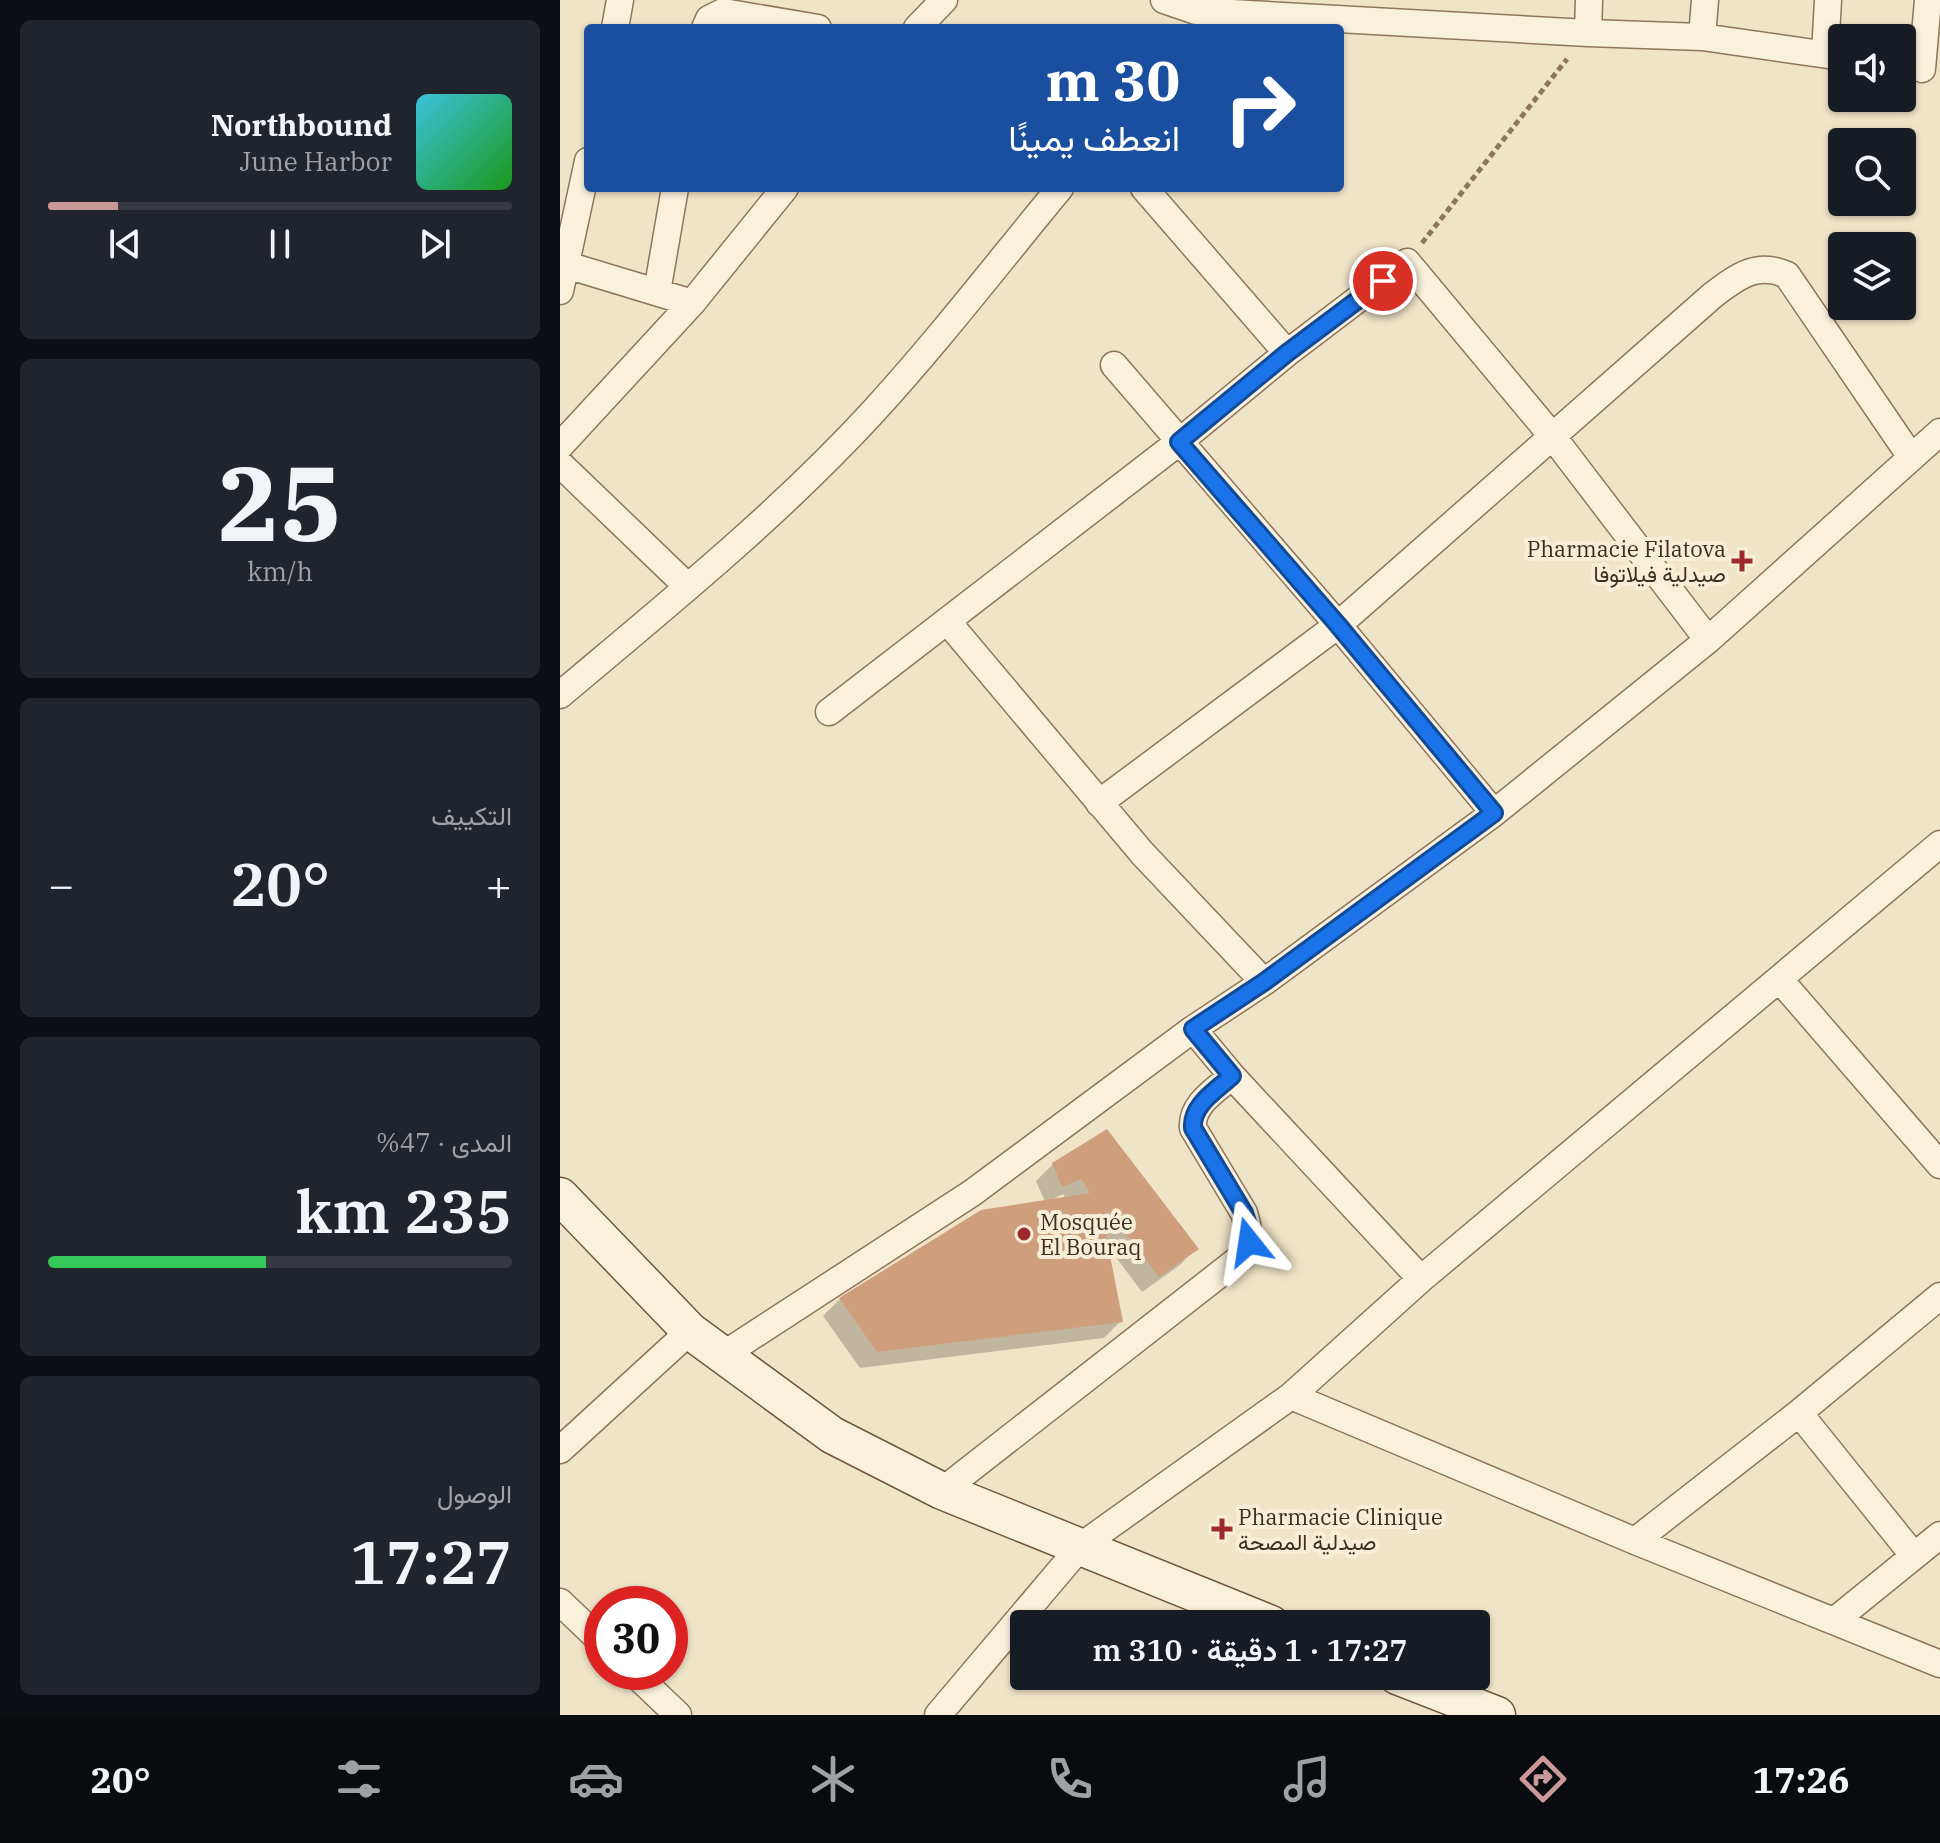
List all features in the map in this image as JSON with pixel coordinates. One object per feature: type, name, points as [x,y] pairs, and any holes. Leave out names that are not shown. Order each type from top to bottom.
[{"type":"street","points":[[616,24],[620,0]]},
{"type":"street","points":[[921,24],[944,0]]},
{"type":"street","points":[[1164,0],[1190,19],[1478,13],[1588,33],[1702,37],[1828,55]]},
{"type":"street","points":[[1588,33],[1589,0]]},
{"type":"street","points":[[1702,37],[1705,0]]},
{"type":"street","points":[[1828,0],[1831,24]]},
{"type":"street","points":[[1921,68],[1928,0]]},
{"type":"street","points":[[707,24],[709,19],[723,12],[794,24]]},
{"type":"street","points":[[560,291],[584,178]]},
{"type":"street","points":[[657,292],[674,192]]},
{"type":"street","points":[[560,446],[692,303],[782,192]]},
{"type":"street","points":[[560,695],[688,587],[814,472],[872,412],[1057,192]]},
{"type":"street","points":[[1147,192],[1287,353]]},
{"type":"street","points":[[829,712],[1407,262],[1553,437],[1708,640]]},
{"type":"street","points":[[564,264],[692,303]]},
{"type":"street","points":[[1099,803],[1338,625],[1713,295],[1750,271],[1764,268],[1787,275],[1797,286],[1911,457]]},
{"type":"street","points":[[1114,365],[1338,625],[1494,813]]},
{"type":"street","points":[[723,1355],[972,1193],[1193,1029],[1264,982],[1494,813],[1708,640],[1940,432]]},
{"type":"street","points":[[560,464],[688,587]]},
{"type":"street","points":[[947,621],[1142,853],[1264,982]]},
{"type":"street","points":[[938,1715],[1081,1546],[1291,1396],[1421,1279],[1940,844]]},
{"type":"street","points":[[1780,980],[1940,1165]]},
{"type":"street","points":[[1193,1029],[1232,1076],[1421,1279]]},
{"type":"street","points":[[942,1491],[1244,1255],[1249,1242],[1249,1228],[1244,1213],[1193,1128],[1192,1118],[1196,1109],[1232,1076]]},
{"type":"street","points":[[560,1196],[690,1331],[832,1435],[942,1491],[1237,1610]]},
{"type":"street","points":[[1635,1541],[1799,1413],[1940,1296]]},
{"type":"street","points":[[560,1450],[690,1331]]},
{"type":"street","points":[[1291,1396],[1635,1541],[1940,1664]]},
{"type":"street","points":[[1799,1413],[1914,1556]]},
{"type":"street","points":[[1834,1621],[1940,1535]]},
{"type":"street","points":[[560,1602],[584,1625]]},
{"type":"street","points":[[652,1690],[678,1715]]},
{"type":"street","points":[[1433,1690],[1497,1715]]},
{"type":"path","points":[[1407,262],[1588,33]]},
{"type":"building","name":"Mosquée El Bouraq","points":[[1107,1129],[1199,1249],[1159,1277],[1109,1211],[1103,1219],[1123,1322],[877,1352],[839,1298],[981,1210],[1090,1193],[1081,1179],[1062,1187],[1052,1163]]},
{"type":"place","name":"Pharmacie Filatova صيدلية فيلاتوفا","points":[[1742,561]]},
{"type":"place","name":"Mosquée El Bouraq","points":[[1024,1234]]},
{"type":"place","name":"Pharmacie Clinique صيدلية المصحة","points":[[1222,1529]]},
{"type":"route","points":[[1249,1242],[1244,1213],[1193,1128],[1192,1118],[1196,1109],[1232,1076],[1193,1029],[1264,982],[1494,813],[1338,625],[1179,442],[1287,353],[1383,281]]}]
